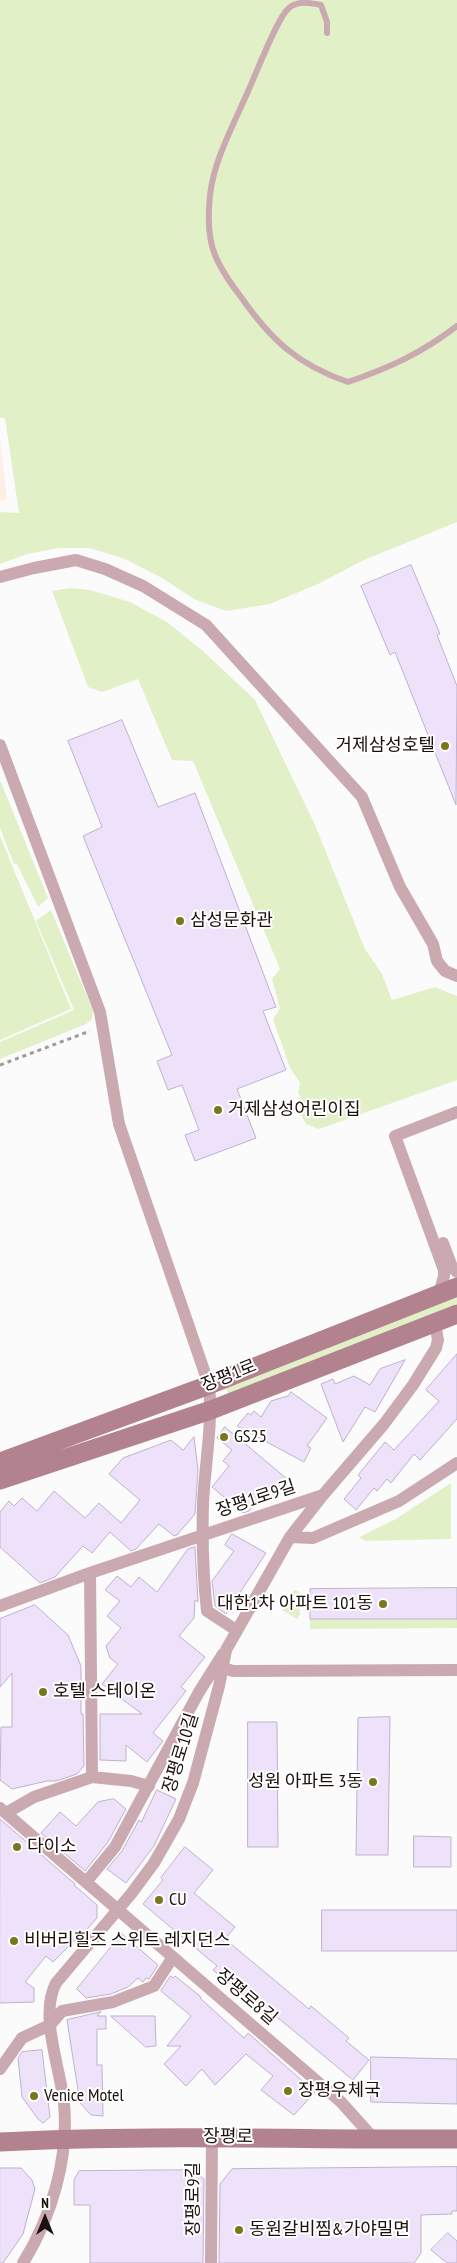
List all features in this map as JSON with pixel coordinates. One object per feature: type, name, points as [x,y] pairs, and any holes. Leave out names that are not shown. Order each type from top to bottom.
[{"type":"street","points":[[0,577],[76,560],[105,569],[143,586],[206,625],[362,797],[400,887],[433,944],[437,961],[445,971],[457,976]]},
{"type":"street","points":[[0,746],[100,1012],[119,1124],[209,1385],[211,1410],[203,1505],[207,1610],[236,1630]]},
{"type":"street","points":[[398,1135],[457,1112]]},
{"type":"street","points":[[398,1135],[452,1266],[457,1272]]},
{"type":"street","points":[[398,1135],[444,1270],[438,1294]]},
{"type":"street","name":"장평1로","points":[[0,1462],[209,1385],[457,1287]]},
{"type":"street","name":"장평1로","points":[[0,1480],[211,1410],[457,1314]]},
{"type":"street","name":"장평1로9길","points":[[0,1606],[204,1534],[323,1496],[384,1424],[413,1385],[436,1348],[438,1340],[435,1323]]},
{"type":"street","points":[[290,1537],[312,1538],[399,1501],[457,1463]]},
{"type":"street","name":"장평로10길","points":[[23,2263],[38,2239],[54,2197],[64,2138],[64,2103],[48,2010],[50,1994],[56,1983],[118,1910],[154,1863],[179,1819],[193,1783],[226,1650],[290,1537],[323,1496]]},
{"type":"street","points":[[90,1573],[92,1777]]},
{"type":"street","points":[[86,1882],[115,1847],[199,1692],[226,1650]]},
{"type":"street","points":[[223,1668],[234,1671],[457,1670]]},
{"type":"street","points":[[3,1811],[34,1797],[92,1777],[131,1781],[149,1786]]},
{"type":"street","name":"장평로8길","points":[[3,1811],[341,2102],[374,2140]]},
{"type":"street","points":[[0,2069],[22,2038],[50,2025],[62,2011],[113,2002],[154,1986],[173,1957]]},
{"type":"street","name":"장평로","points":[[0,2142],[64,2138],[212,2136],[374,2140],[457,2139]]},
{"type":"street","name":"장평로9길","points":[[211,2263],[212,2136]]},
{"type":"lane","points":[[327,33],[327,22],[321,5],[306,2],[289,8],[277,26],[226,142],[210,194],[211,238],[215,255],[228,279],[275,341],[322,373],[348,382],[408,359],[457,326]]},
{"type":"path","points":[[0,1065],[102,1026]]},
{"type":"shaded area","points":[[0,439],[7,499],[0,501]]},
{"type":"green space","points":[[0,0],[457,0],[457,522],[364,560],[318,584],[270,604],[226,611],[194,599],[162,578],[125,559],[90,548],[58,548],[27,554],[0,564],[0,512],[19,513],[5,418],[0,418]]},
{"type":"green space","points":[[70,588],[90,590],[130,602],[167,622],[203,651],[255,700],[315,825],[365,949],[382,974],[392,1000],[435,987],[457,996],[457,1080],[319,1129],[306,1124],[300,1113],[303,1101],[298,1093],[300,1083],[290,1068],[273,1019],[280,1008],[272,979],[280,969],[193,761],[172,760],[138,679],[102,692],[88,687],[52,591]]},
{"type":"green space","points":[[0,780],[48,898],[38,907],[17,864],[14,864],[0,828]]},
{"type":"green space","points":[[0,836],[71,1009],[0,1040]]},
{"type":"green space","points":[[51,910],[93,1011],[92,1019],[86,1024],[0,1059],[0,1042],[74,1010],[36,921]]},
{"type":"green space","points":[[457,1291],[457,1304],[233,1394],[228,1394],[225,1386]]},
{"type":"green space","points":[[451,1483],[451,1539],[365,1541],[359,1537],[394,1520]]},
{"type":"green space","points":[[294,1590],[299,1592],[300,1614],[297,1619],[282,1610]]},
{"type":"green space","points":[[310,1619],[457,1619],[457,1628],[310,1629]]},
{"type":"building","points":[[411,565],[440,634],[437,635],[457,686],[456,805],[395,652],[390,655],[361,586]]},
{"type":"building","name":"삼성문화관","points":[[122,720],[158,807],[195,793],[276,1007],[263,1011],[286,1070],[237,1089],[256,1138],[195,1161],[185,1135],[199,1130],[182,1085],[168,1090],[157,1061],[172,1055],[83,836],[102,827],[68,741]]},
{"type":"building","points":[[457,1354],[457,1419],[420,1460],[414,1454],[391,1483],[387,1479],[377,1491],[374,1488],[356,1510],[344,1499],[361,1478],[358,1475],[385,1442],[394,1450],[439,1401],[426,1390]]},
{"type":"building","points":[[405,1360],[375,1412],[365,1407],[343,1442],[321,1384],[333,1379],[335,1384],[354,1376],[370,1385],[380,1369]]},
{"type":"building","points":[[291,1392],[327,1418],[307,1446],[311,1448],[304,1462],[237,1426],[248,1413],[251,1415],[254,1411],[261,1417],[271,1401],[288,1396]]},
{"type":"building","points":[[225,1427],[286,1478],[275,1491],[269,1487],[249,1511],[243,1513],[212,1487],[229,1466],[223,1461],[232,1450],[217,1438]]},
{"type":"building","points":[[194,1437],[198,1470],[195,1514],[177,1535],[174,1536],[159,1524],[136,1549],[131,1551],[110,1532],[92,1553],[83,1546],[55,1577],[40,1583],[0,1547],[0,1512],[9,1501],[14,1506],[22,1498],[37,1511],[54,1491],[85,1518],[99,1503],[121,1523],[140,1500],[109,1474],[123,1458],[171,1440],[183,1450]]},
{"type":"building","points":[[232,1534],[266,1553],[226,1614],[215,1606],[212,1581],[234,1551],[225,1545]]},
{"type":"building","points":[[195,1547],[198,1602],[195,1600],[194,1618],[179,1636],[205,1657],[181,1687],[186,1691],[153,1733],[163,1741],[147,1762],[126,1745],[126,1761],[100,1760],[100,1714],[142,1714],[102,1684],[118,1664],[110,1658],[106,1646],[121,1628],[107,1616],[120,1601],[105,1590],[117,1576],[131,1587],[139,1577],[157,1592],[188,1549]]},
{"type":"building","name":"대한1차 아파트 101동","points":[[457,1588],[457,1619],[310,1619],[310,1589]]},
{"type":"building","points":[[35,1605],[68,1635],[81,1666],[84,1766],[77,1774],[56,1781],[47,1781],[12,1789],[0,1780],[1,1727],[12,1727],[12,1673],[0,1687],[0,1619]]},
{"type":"building","name":"성원 아파트 3동","points":[[390,1717],[388,1855],[356,1855],[358,1718]]},
{"type":"building","points":[[248,1722],[277,1722],[278,1847],[248,1847]]},
{"type":"building","points":[[157,1790],[176,1799],[154,1846],[126,1883],[107,1869],[122,1851],[139,1820],[141,1822]]},
{"type":"building","points":[[114,1799],[126,1809],[108,1842],[85,1871],[41,1833],[60,1812],[76,1826],[98,1802]]},
{"type":"building","points":[[0,1819],[97,1905],[97,1918],[83,1934],[53,1962],[46,1956],[25,1982],[34,1988],[34,2002],[0,2003]]},
{"type":"building","points":[[414,1836],[451,1837],[451,1867],[414,1867]]},
{"type":"building","points":[[185,1847],[213,1870],[194,1893],[235,1927],[225,1939],[309,2009],[311,2006],[349,2038],[346,2041],[369,2060],[353,2080],[277,2017],[274,2020],[213,1970],[217,1966],[143,1904],[163,1880],[161,1878]]},
{"type":"building","points":[[322,1910],[457,1910],[457,1951],[322,1951]]},
{"type":"building","points":[[122,1934],[158,1965],[149,1979],[146,1978],[143,1982],[138,1978],[128,1987],[111,1994],[86,1998],[77,1989]]},
{"type":"building","points":[[171,1976],[173,1978],[175,1976],[200,1996],[244,2038],[248,2033],[315,2092],[294,2115],[261,2090],[273,2076],[246,2054],[215,2085],[202,2069],[186,2086],[164,2064],[181,2046],[167,2046],[191,2016],[161,1991]]},
{"type":"building","points":[[101,2012],[97,2016],[106,2016],[106,2029],[97,2029],[97,2065],[102,2065],[103,2116],[91,2115],[80,2103],[67,2020]]},
{"type":"building","points":[[111,2016],[155,2016],[156,2046],[146,2047]]},
{"type":"building","points":[[42,2050],[50,2117],[43,2123],[22,2097],[18,2058],[22,2052]]},
{"type":"building","points":[[371,2057],[457,2059],[457,2104],[371,2102]]},
{"type":"building","points":[[457,2167],[457,2211],[452,2211],[452,2214],[421,2215],[421,2253],[414,2263],[219,2263],[220,2184],[232,2169]]},
{"type":"building","points":[[0,2168],[21,2168],[32,2180],[35,2189],[23,2234],[3,2263],[0,2263]]},
{"type":"building","points":[[193,2170],[204,2179],[203,2263],[90,2263],[90,2205],[74,2205],[74,2180],[79,2171]]},
{"type":"building","points":[[448,2233],[457,2241],[457,2263],[447,2263],[431,2250]]},
{"type":"place","name":"거제삼성호텔","points":[[445,746]]},
{"type":"place","name":"삼성문화관","points":[[180,921]]},
{"type":"place","name":"거제삼성어린이집","points":[[218,1110]]},
{"type":"place","name":"GS25","points":[[224,1437]]},
{"type":"place","name":"대한1차 아파트 101동","points":[[383,1604]]},
{"type":"place","name":"호텔 스테이온","points":[[43,1692]]},
{"type":"place","name":"성원 아파트 3동","points":[[373,1782]]},
{"type":"place","name":"다이소","points":[[17,1847]]},
{"type":"place","name":"CU","points":[[159,1900]]},
{"type":"place","name":"비버리힐즈 스위트 레지던스","points":[[14,1941]]},
{"type":"place","name":"장평우체국","points":[[288,2091]]},
{"type":"place","name":"Venice Motel","points":[[34,2096]]},
{"type":"place","name":"동원갈비찜&가야밀면","points":[[239,2230]]}]
